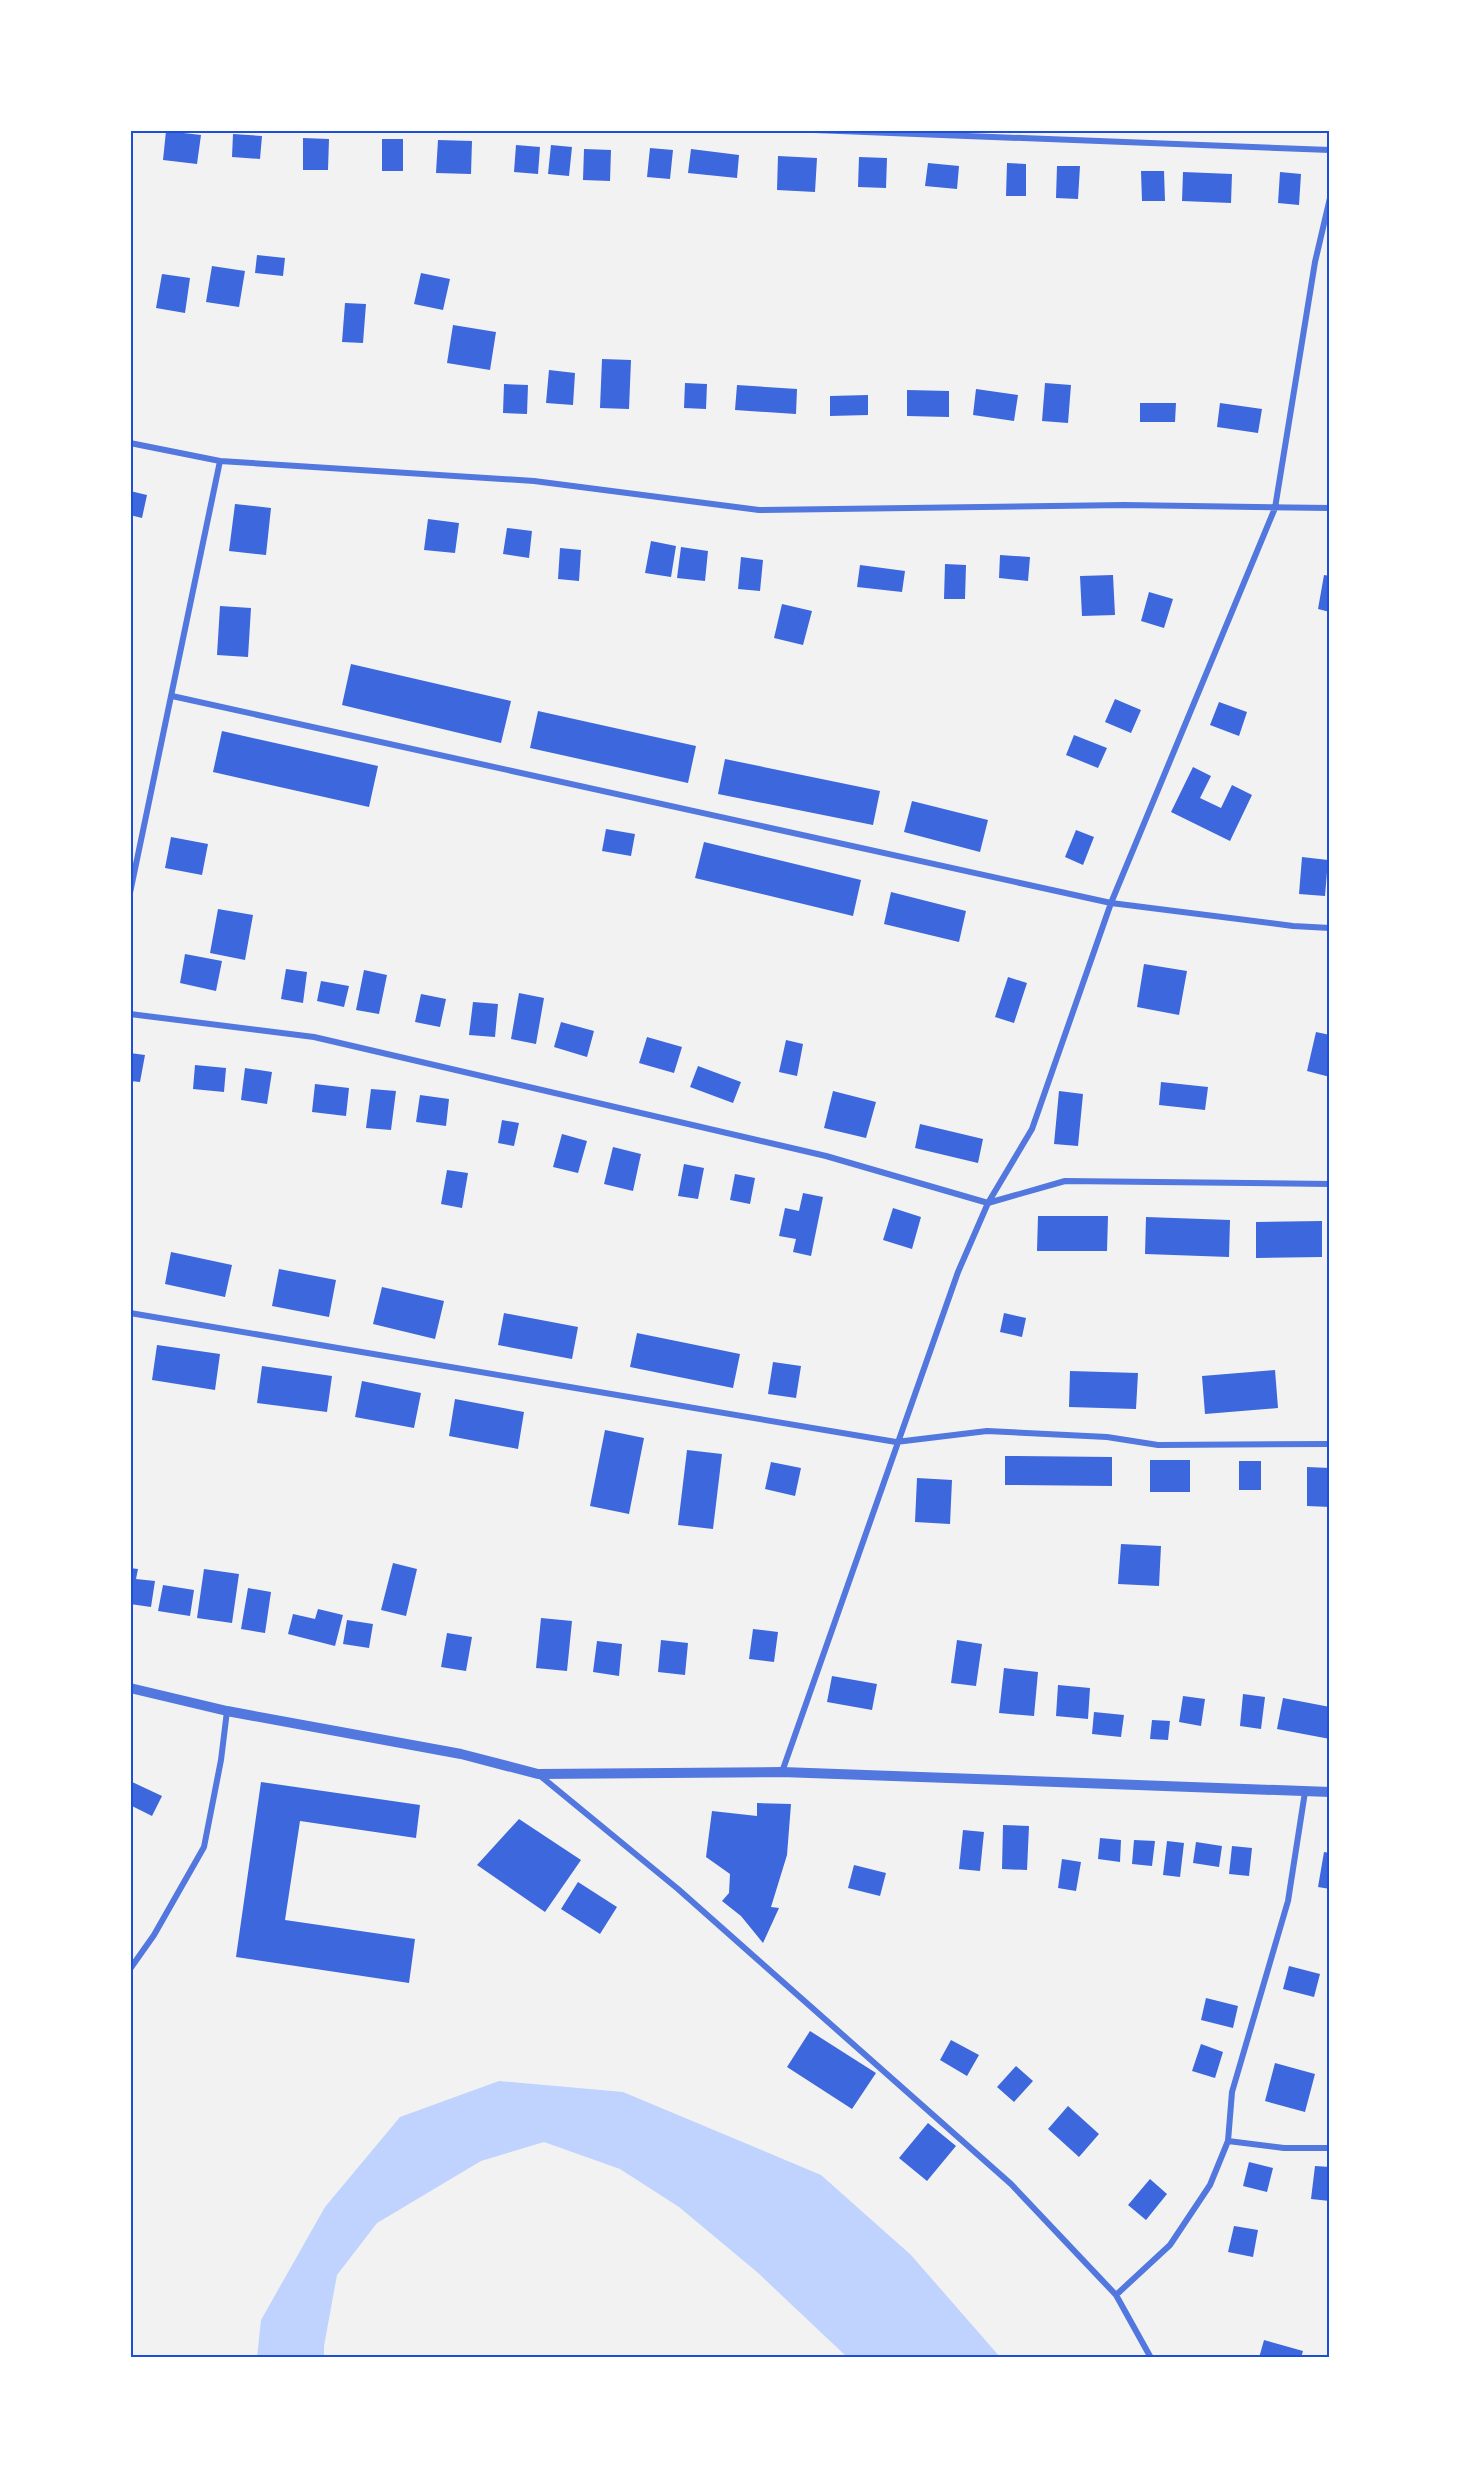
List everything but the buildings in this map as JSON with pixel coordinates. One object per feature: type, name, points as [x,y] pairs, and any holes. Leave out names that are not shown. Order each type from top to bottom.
[{"type":"street","points":[[814,130],[1329,150]]},
{"type":"street","points":[[782,1772],[896,1442],[958,1272],[988,1203],[1032,1129],[1111,903],[1275,508],[1315,262],[1329,198]]},
{"type":"street","points":[[130,442],[220,461],[534,480],[759,510],[1124,505],[1329,508]]},
{"type":"street","points":[[130,893],[220,461]]},
{"type":"street","points":[[172,696],[1111,903],[1293,926],[1329,927]]},
{"type":"street","points":[[130,1014],[314,1037],[826,1156],[988,1203],[1065,1181],[1329,1184]]},
{"type":"street","points":[[130,1313],[896,1442],[987,1431],[1107,1437],[1158,1445],[1329,1444]]},
{"type":"street","points":[[130,1688],[227,1711],[461,1754],[538,1774],[782,1772],[1329,1792]]},
{"type":"street","points":[[130,1969],[154,1935],[204,1847],[221,1760],[227,1711]]},
{"type":"street","points":[[538,1774],[678,1889],[1011,2184],[1116,2295],[1151,2358]]},
{"type":"street","points":[[1116,2295],[1170,2245],[1210,2185],[1228,2141],[1232,2092],[1288,1901],[1305,1792]]},
{"type":"street","points":[[1228,2141],[1284,2148],[1329,2148]]},
{"type":"water","points":[[499,2081],[623,2092],[821,2175],[911,2255],[1000,2357],[847,2357],[757,2272],[679,2207],[620,2169],[544,2142],[481,2161],[377,2223],[337,2275],[324,2357],[257,2357],[261,2320],[325,2207],[400,2117]]}]
